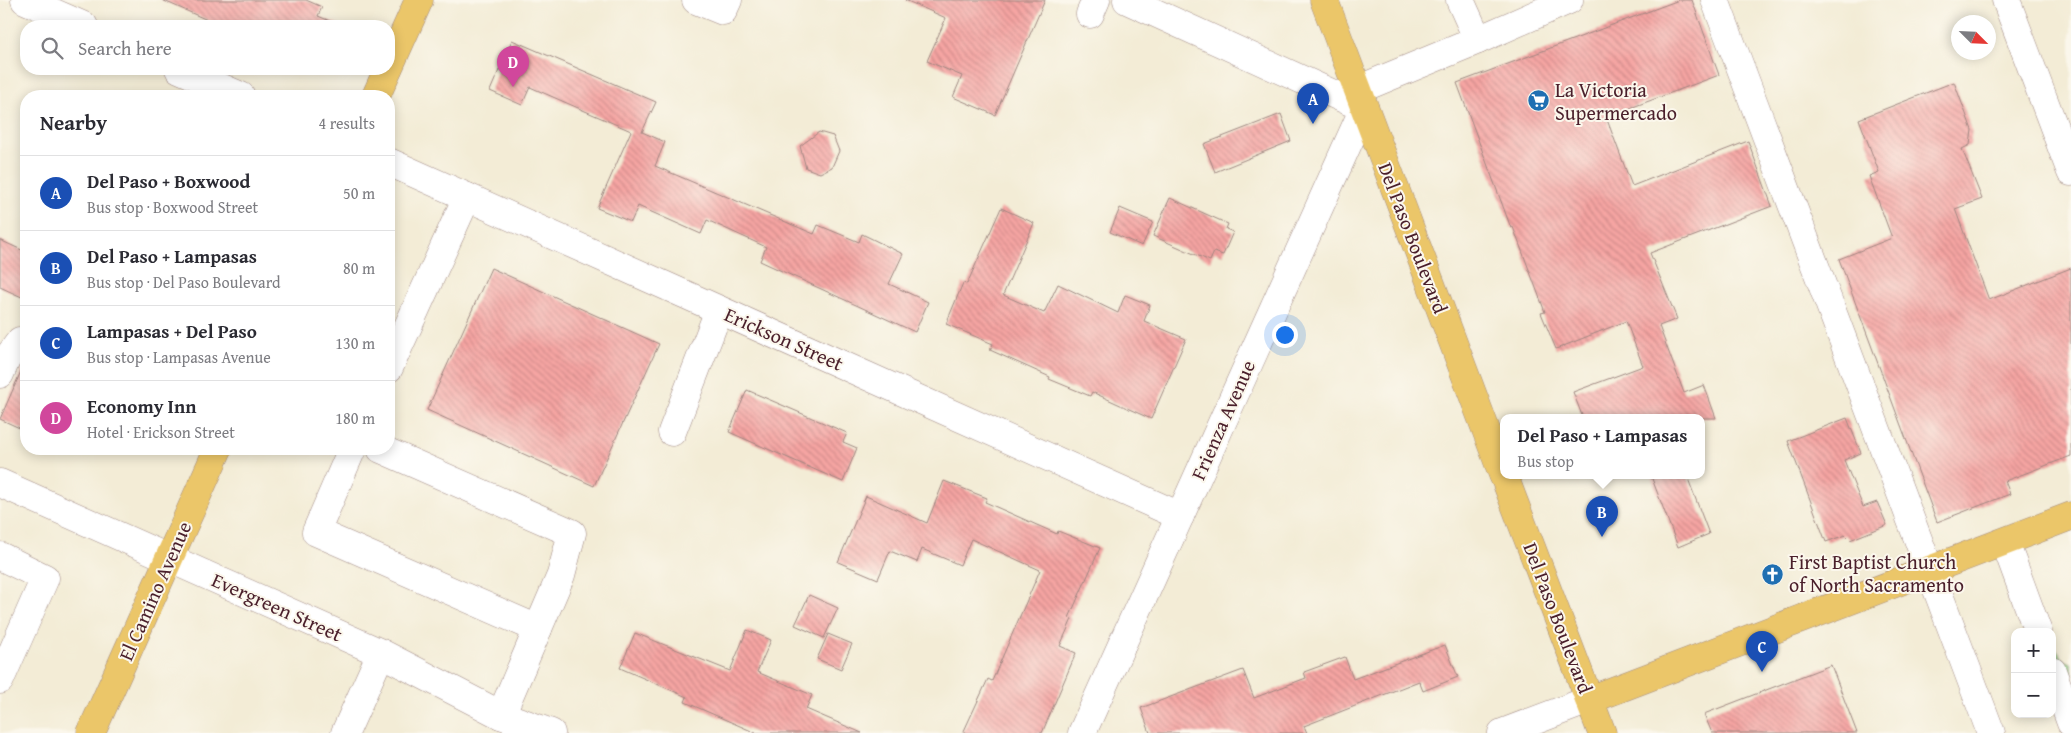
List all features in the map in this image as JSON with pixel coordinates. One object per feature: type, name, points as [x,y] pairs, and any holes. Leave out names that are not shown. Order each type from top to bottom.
[{"type":"main road","points":[[395,53],[419,0]]},
{"type":"main road","name":"Del Paso Boulevard","points":[[1324,0],[1500,467]]},
{"type":"main road","points":[[379,90],[385,75]]},
{"type":"main road","name":"El Camino Avenue","points":[[92,733],[215,455]]},
{"type":"main road","name":"Del Paso Boulevard","points":[[1505,479],[1602,733]]},
{"type":"main road","points":[[1589,700],[2071,516]]},
{"type":"street","points":[[25,0],[70,20]]},
{"type":"street","points":[[696,0],[723,11],[728,0]]},
{"type":"street","points":[[1127,0],[1360,99],[1478,40],[1569,0]]},
{"type":"street","points":[[1460,0],[1478,40]]},
{"type":"street","points":[[1715,0],[1937,568],[2009,733]]},
{"type":"street","points":[[2006,0],[2071,172]]},
{"type":"street","points":[[193,75],[227,90]]},
{"type":"street","name":"Frienza Avenue","points":[[1082,733],[1180,516],[1360,99]]},
{"type":"street","name":"Erickson Street","points":[[395,165],[1180,516]]},
{"type":"street","points":[[395,355],[467,197]]},
{"type":"street","points":[[672,432],[719,310]]},
{"type":"street","points":[[0,374],[6,360],[20,342]]},
{"type":"street","points":[[349,455],[316,532],[538,629]]},
{"type":"street","points":[[395,455],[572,533],[561,575],[501,715]]},
{"type":"street","name":"Evergreen Street","points":[[0,483],[381,653],[501,715],[551,733]]},
{"type":"street","points":[[2005,542],[2037,628]]},
{"type":"street","points":[[0,556],[45,578],[0,680]]},
{"type":"street","points":[[1937,568],[1991,733]]},
{"type":"street","points":[[345,733],[381,653]]},
{"type":"street","points":[[2053,673],[2071,723]]},
{"type":"street","points":[[1502,733],[1589,700]]},
{"type":"green space","points":[[2056,649],[2064,660],[2071,663],[2071,695],[2056,654]]},
{"type":"building","points":[[162,0],[306,0],[322,7],[318,16],[328,20],[207,20]]},
{"type":"building","points":[[905,0],[1045,0],[995,115],[953,97],[962,76],[927,61],[946,18]]},
{"type":"building","points":[[1679,0],[1692,0],[1719,75],[1606,117],[1632,186],[1748,141],[1772,206],[1650,253],[1677,319],[1659,326],[1684,393],[1704,385],[1716,418],[1705,418],[1705,414],[1581,414],[1573,392],[1643,366],[1626,321],[1556,349],[1541,313],[1545,312],[1513,227],[1511,228],[1457,83]]},
{"type":"building","points":[[512,40],[656,102],[642,132],[665,142],[655,166],[814,234],[818,225],[859,242],[862,234],[903,254],[889,284],[928,302],[915,332],[760,261],[766,247],[707,220],[701,234],[638,206],[631,222],[597,208],[631,131],[530,87],[522,105],[490,91]]},
{"type":"building","points":[[1954,82],[1972,130],[1970,145],[1962,149],[1982,199],[1955,209],[1989,300],[2071,268],[2071,456],[2005,481],[2010,494],[1937,522],[1839,259],[1892,238],[1869,176],[1879,172],[1859,119]]},
{"type":"building","points":[[1281,114],[1291,141],[1215,172],[1204,144]]},
{"type":"building","points":[[819,132],[833,136],[839,151],[832,167],[820,173],[806,168],[800,146]]},
{"type":"building","points":[[1170,198],[1228,224],[1226,229],[1233,232],[1223,255],[1214,252],[1210,261],[1153,236]]},
{"type":"building","points":[[1001,208],[1034,223],[1003,295],[1044,313],[1058,284],[1118,313],[1125,295],[1150,305],[1144,321],[1186,339],[1151,419],[1092,392],[1090,396],[1049,379],[1050,377],[990,350],[993,344],[946,324],[963,283],[967,284]]},
{"type":"building","points":[[1120,208],[1153,222],[1142,246],[1110,232]]},
{"type":"building","points":[[0,240],[20,249],[20,296],[0,287]]},
{"type":"building","points":[[491,268],[659,344],[594,486],[427,410]]},
{"type":"building","points":[[20,374],[20,428],[0,419]]},
{"type":"building","points":[[747,390],[847,433],[843,442],[857,448],[843,482],[729,432]]},
{"type":"building","points":[[1847,418],[1861,453],[1844,460],[1863,507],[1877,502],[1887,525],[1850,540],[1845,535],[1826,542],[1788,441]]},
{"type":"building","points":[[1652,479],[1688,479],[1709,534],[1678,547]]},
{"type":"building","points":[[944,481],[987,498],[985,502],[1057,534],[1058,531],[1100,548],[1069,618],[1072,619],[1060,646],[1076,653],[1042,733],[963,733],[988,679],[992,681],[1040,570],[971,539],[960,565],[922,549],[917,562],[890,551],[878,579],[838,562],[866,496],[927,523]]},
{"type":"building","points":[[809,595],[838,608],[824,638],[795,625]]},
{"type":"building","points":[[747,630],[771,640],[757,672],[812,695],[806,709],[862,733],[756,733],[685,702],[687,697],[620,668],[635,633],[730,671]]},
{"type":"building","points":[[828,634],[852,644],[841,669],[817,659]]},
{"type":"building","points":[[1445,645],[1458,677],[1423,691],[1419,681],[1304,726],[1307,733],[1150,733],[1141,708],[1243,670],[1254,698],[1306,678],[1304,672],[1345,657],[1353,679]]},
{"type":"building","points":[[1831,665],[1857,733],[1712,733],[1704,714]]},
{"type":"place","name":"Economy Inn","points":[[513,87]]},
{"type":"place","name":"La Victoria Supermercado","points":[[1539,101]]},
{"type":"place","name":"Del Paso + Boxwood","points":[[1313,124]]},
{"type":"place","name":"Del Paso + Lampasas","points":[[1602,537]]},
{"type":"place","name":"First Baptist Church of North Sacramento","points":[[1773,574]]},
{"type":"place","name":"Lampasas + Del Paso","points":[[1762,672]]}]
